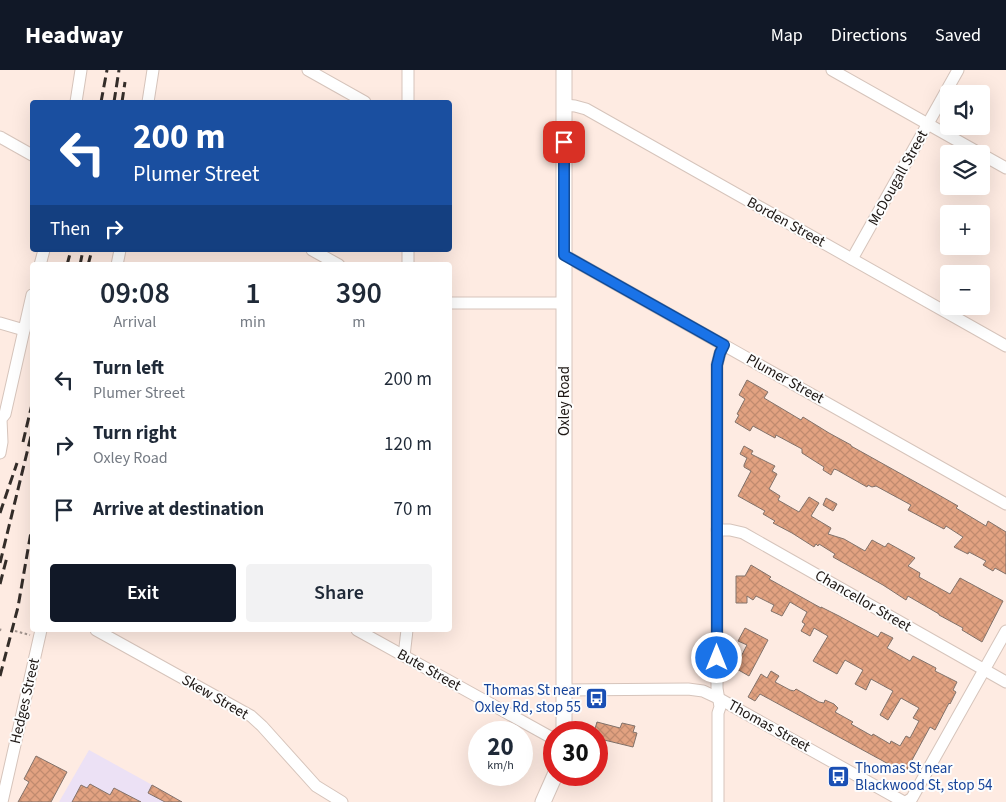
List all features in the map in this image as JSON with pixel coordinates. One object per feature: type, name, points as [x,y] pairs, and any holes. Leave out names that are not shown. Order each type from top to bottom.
[{"type":"main road","name":"Oxley Road","points":[[564,70],[564,721]]},
{"type":"main road","points":[[543,802],[550,786]]},
{"type":"street","points":[[76,100],[81,70]]},
{"type":"street","points":[[148,100],[153,70]]},
{"type":"street","points":[[308,70],[362,100]]},
{"type":"street","points":[[408,70],[408,100]]},
{"type":"street","points":[[832,70],[965,145]]},
{"type":"street","name":"McDougall Street","points":[[852,259],[958,70]]},
{"type":"street","name":"Borden Street","points":[[564,104],[586,109],[1006,346]]},
{"type":"street","points":[[0,137],[30,154]]},
{"type":"street","points":[[990,159],[1006,168]]},
{"type":"street","points":[[316,252],[334,262]]},
{"type":"street","name":"Plumer Street","points":[[564,255],[1006,504]]},
{"type":"street","points":[[452,303],[564,303]]},
{"type":"street","points":[[0,453],[2,442],[1,419],[5,414],[30,304]]},
{"type":"street","points":[[0,323],[24,330]]},
{"type":"street","points":[[718,802],[718,713],[720,707],[718,698],[717,365],[724,345]]},
{"type":"street","name":"Chancellor Street","points":[[717,530],[743,533],[1006,682]]},
{"type":"street","name":"Hedges Street","points":[[2,802],[41,632]]},
{"type":"street","name":"Skew Street","points":[[100,632],[251,716],[316,786],[342,802]]},
{"type":"street","name":"Bute Street","points":[[361,632],[543,733]]},
{"type":"street","points":[[404,656],[407,632]]},
{"type":"street","points":[[905,802],[912,798],[1006,632]]},
{"type":"street","name":"Thomas Street","points":[[564,690],[703,691],[905,802]]},
{"type":"path","points":[[0,631],[1,627]]},
{"type":"path","points":[[16,631],[29,634]]},
{"type":"shaded area","points":[[89,750],[183,802],[59,802]]},
{"type":"building","points":[[747,380],[768,392],[764,398],[801,420],[803,417],[958,506],[956,508],[986,526],[988,521],[1006,532],[1006,574],[995,568],[993,571],[983,565],[986,561],[954,547],[963,537],[946,526],[944,529],[908,510],[911,505],[876,486],[868,485],[867,487],[837,470],[834,469],[831,475],[823,470],[824,467],[802,453],[802,449],[776,435],[775,438],[753,426],[750,431],[735,422],[745,399],[739,395]]},
{"type":"building","points":[[744,446],[753,451],[751,454],[775,466],[772,471],[777,474],[769,489],[780,496],[778,500],[799,512],[809,497],[819,503],[811,516],[831,528],[828,534],[844,539],[865,551],[872,540],[885,547],[888,543],[915,558],[908,566],[920,573],[919,577],[950,594],[960,578],[1003,601],[982,642],[962,630],[963,628],[908,596],[906,600],[833,557],[835,554],[819,544],[818,546],[816,544],[814,547],[773,523],[775,521],[763,514],[765,511],[738,496],[751,471],[744,467],[747,458],[740,454]]},
{"type":"building","points":[[826,498],[837,504],[833,511],[823,505]]},
{"type":"building","points":[[751,565],[771,577],[769,579],[821,608],[878,637],[881,632],[893,638],[887,648],[910,661],[913,656],[936,668],[935,671],[957,682],[953,690],[956,692],[950,704],[935,730],[930,727],[905,773],[760,694],[755,701],[748,697],[761,674],[767,678],[771,671],[779,676],[775,682],[790,690],[794,691],[796,689],[819,702],[824,703],[825,700],[834,704],[838,708],[835,712],[853,722],[851,724],[890,744],[891,741],[900,746],[906,736],[910,738],[919,721],[913,718],[919,708],[901,698],[888,720],[880,715],[893,691],[871,679],[866,690],[855,684],[863,670],[845,660],[837,674],[813,661],[828,636],[814,628],[810,636],[801,631],[805,624],[802,622],[807,612],[790,602],[782,616],[771,611],[774,605],[756,596],[753,600],[747,596],[747,603],[736,603],[736,576],[745,576]]},
{"type":"building","points":[[745,628],[768,640],[749,676],[735,668],[747,645],[738,641]]},
{"type":"building","points":[[622,723],[635,726],[633,732],[637,733],[633,747],[608,741],[608,725],[620,728]]},
{"type":"building","points":[[36,756],[67,772],[51,802],[18,802],[29,782],[24,779]]},
{"type":"building","points":[[90,784],[110,795],[114,788],[141,802],[72,802],[81,785],[87,788]]},
{"type":"building","points":[[152,785],[182,802],[165,802],[148,793]]},
{"type":"railway","points":[[101,100],[107,70]]},
{"type":"railway","points":[[114,100],[119,70]]},
{"type":"railway","points":[[122,100],[125,82]]},
{"type":"railway","points":[[68,262],[70,252]]},
{"type":"railway","points":[[81,262],[83,252]]},
{"type":"railway","points":[[89,262],[91,252]]},
{"type":"railway","points":[[23,442],[30,412]]},
{"type":"railway","points":[[0,563],[30,440]]},
{"type":"railway","points":[[0,513],[17,463]]},
{"type":"railway","points":[[0,676],[18,607],[30,538]]},
{"type":"railway","points":[[0,584],[7,557]]},
{"type":"place","name":"Thomas St near Oxley Rd, stop 55","points":[[597,699]]},
{"type":"place","name":"Thomas St near Blackwood St, stop 54","points":[[839,777]]},
{"type":"route","points":[[564,142],[564,255],[724,345],[717,365],[717,658]]}]
